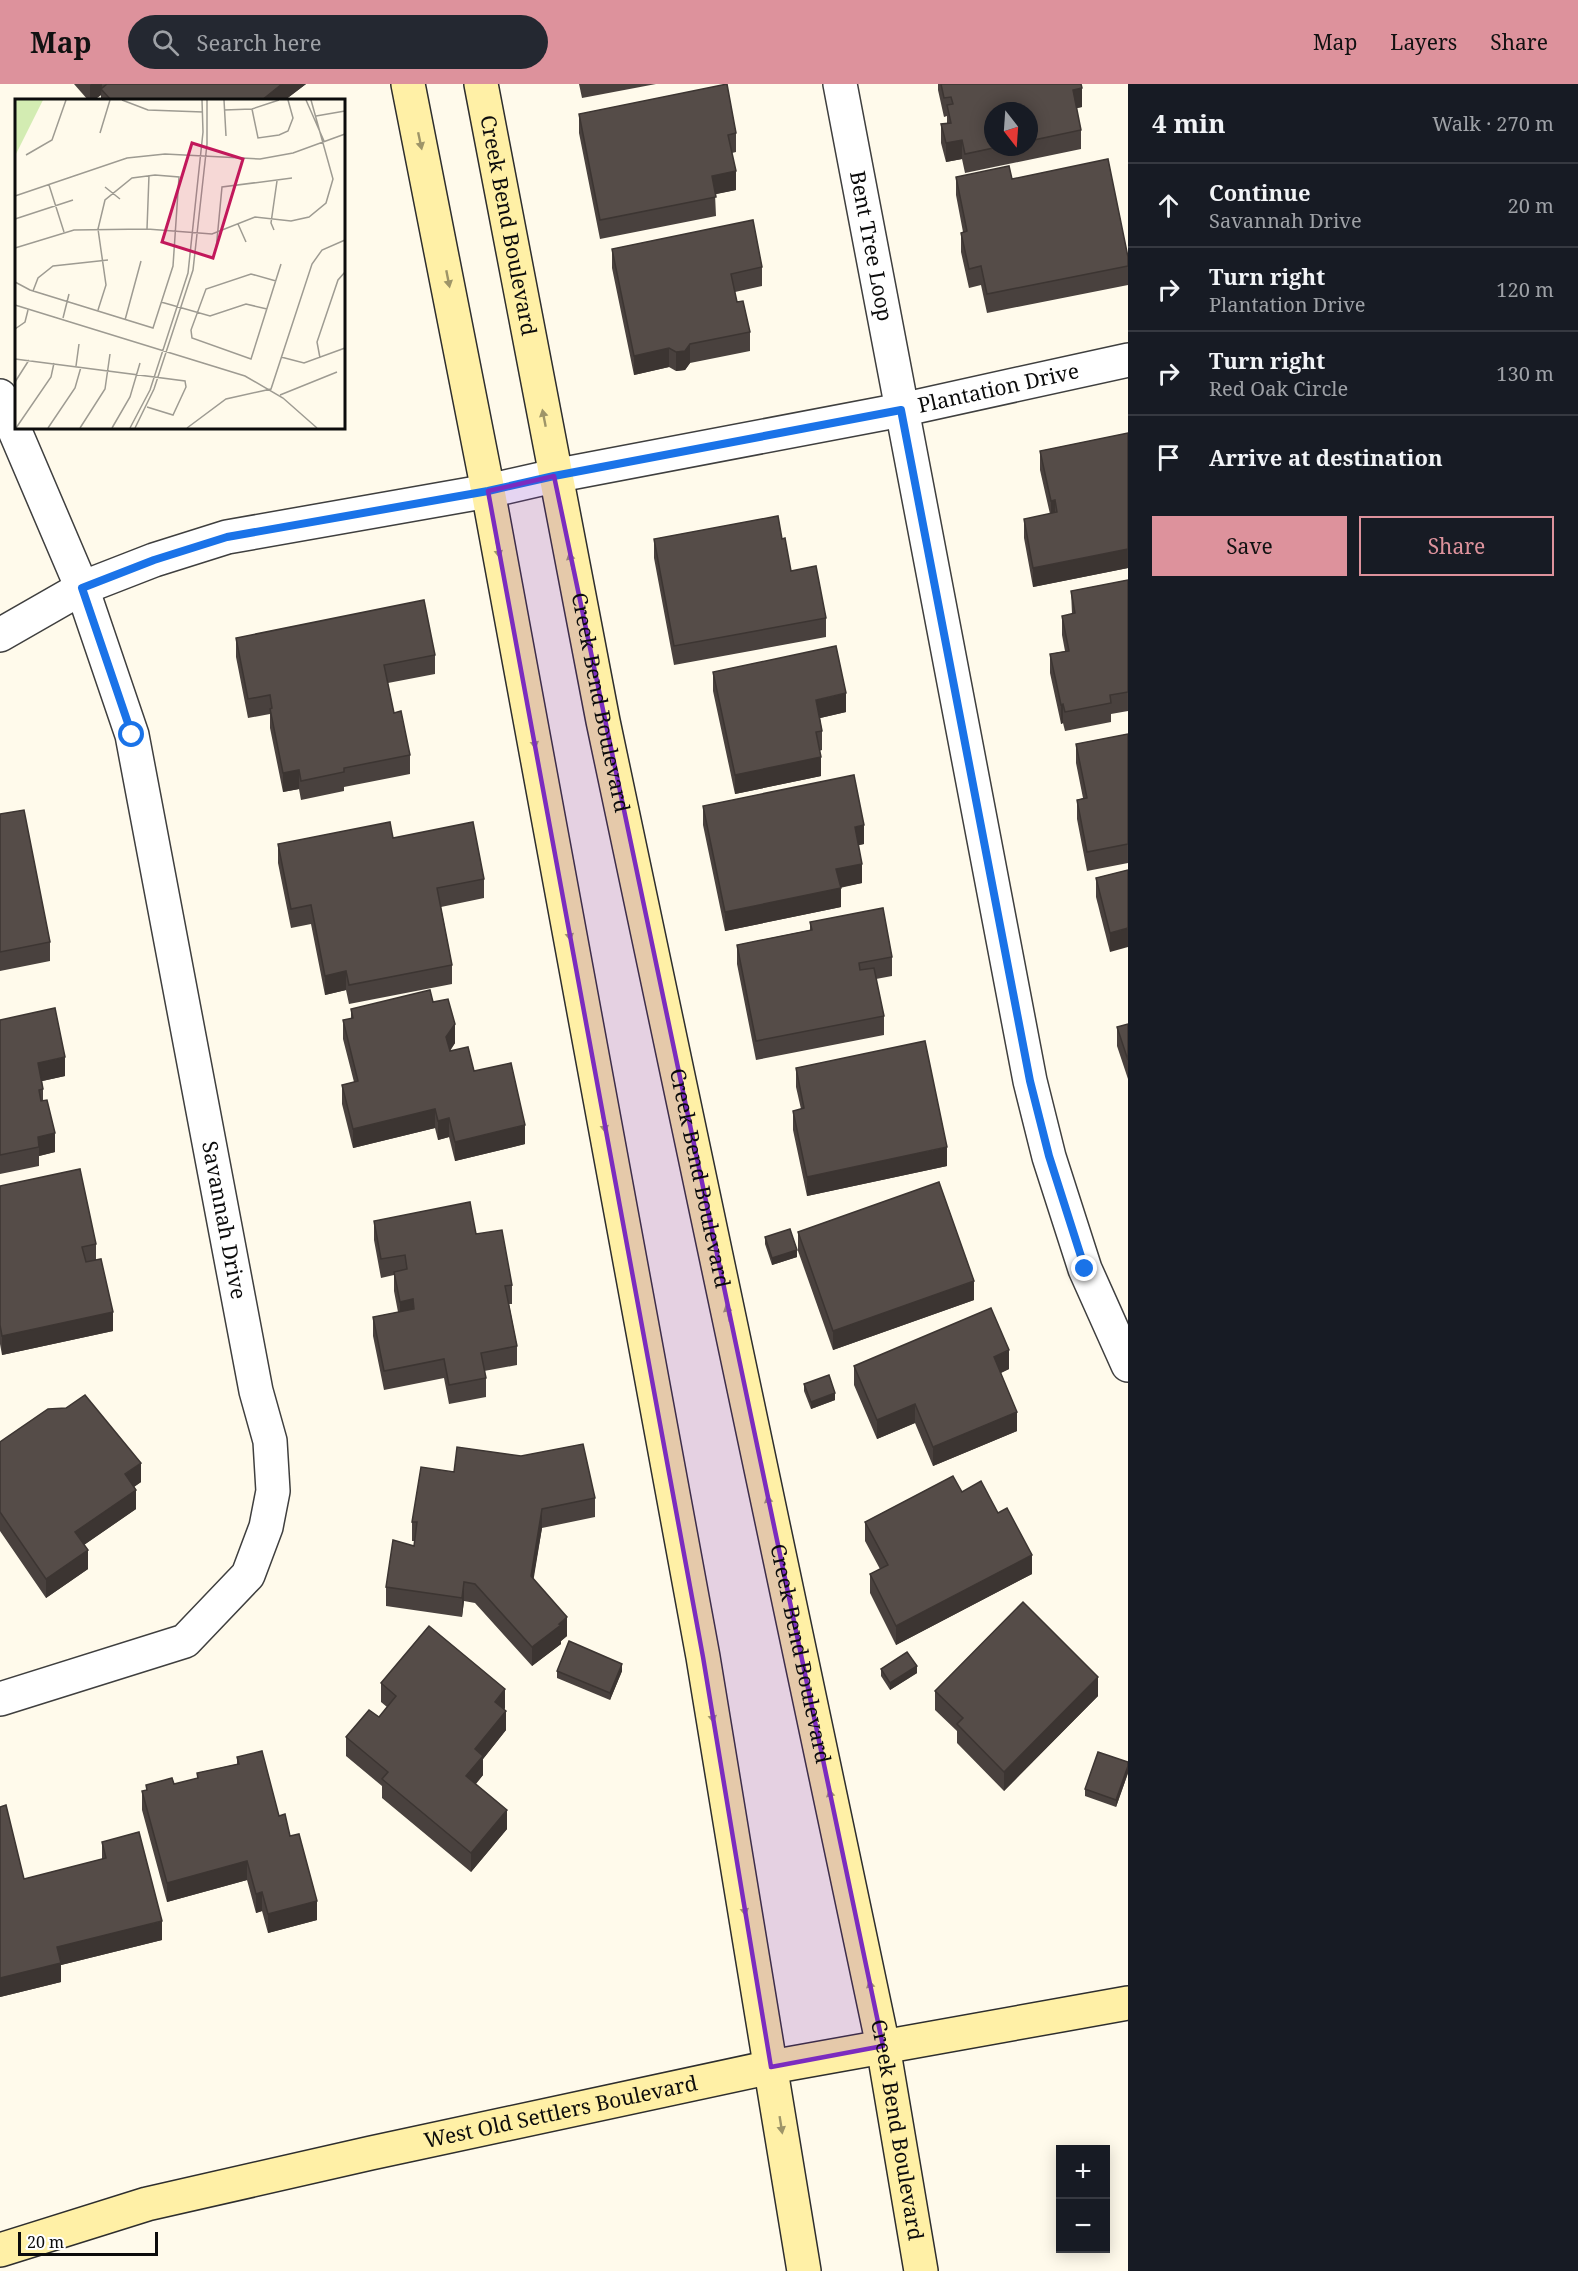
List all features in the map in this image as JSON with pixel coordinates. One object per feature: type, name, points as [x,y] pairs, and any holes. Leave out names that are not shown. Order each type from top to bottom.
[{"type":"street","points":[[408,84],[488,491],[700,1645],[804,2271]]},
{"type":"street","name":"Creek Bend Boulevard","points":[[481,84],[554,476],[603,721],[883,2046],[921,2271]]},
{"type":"street","name":"Bent Tree Loop","points":[[840,84],[1030,1081],[1049,1156],[1085,1269],[1128,1365]]},
{"type":"street","name":"Plantation Drive","points":[[0,635],[82,588],[154,560],[227,537],[488,491],[554,476],[901,410],[1128,360]]},
{"type":"street","name":"Savannah Drive","points":[[0,396],[82,588],[132,735],[256,1392],[270,1441],[273,1491],[266,1527],[248,1575],[185,1641],[0,1699]]},
{"type":"street","name":"West Old Settlers Boulevard","points":[[0,2250],[147,2204],[771,2067],[1128,2003]]},
{"type":"highlighted area","points":[[554,476],[883,2046],[771,2067],[703,1657],[488,491]]},
{"type":"building","points":[[107,84],[282,84],[263,99],[110,99],[101,89]]},
{"type":"building","points":[[727,84],[736,133],[728,135],[736,171],[712,176],[716,197],[600,220],[579,114]]},
{"type":"building","points":[[941,84],[1081,84],[1082,88],[1073,90],[1081,130],[1038,139],[1038,102],[984,102],[984,150],[965,154],[962,140],[946,143],[941,124],[951,123],[947,105],[953,104],[951,97],[944,98]]},
{"type":"building","points":[[1108,159],[1128,266],[987,294],[981,266],[969,269],[961,233],[967,231],[956,177],[1009,166],[1012,179]]},
{"type":"building","points":[[753,220],[762,267],[731,274],[737,302],[743,301],[750,332],[690,344],[685,351],[676,352],[669,348],[634,356],[612,249]]},
{"type":"building","points":[[1128,433],[1128,549],[1033,568],[1024,519],[1057,512],[1055,500],[1051,501],[1040,451]]},
{"type":"building","points":[[778,516],[791,571],[816,566],[826,618],[674,646],[654,539]]},
{"type":"building","points":[[1128,580],[1128,692],[1110,695],[1111,703],[1065,712],[1063,704],[1061,705],[1050,654],[1069,651],[1062,616],[1075,613],[1071,591]]},
{"type":"building","points":[[424,600],[435,655],[384,665],[394,713],[401,711],[410,755],[344,768],[344,772],[301,781],[299,770],[283,773],[270,709],[272,708],[270,695],[248,699],[236,638]]},
{"type":"building","points":[[836,646],[846,693],[816,700],[822,731],[816,732],[821,757],[735,775],[713,672]]},
{"type":"building","points":[[1128,734],[1128,844],[1087,852],[1077,800],[1087,798],[1076,744]]},
{"type":"building","points":[[854,775],[864,825],[855,827],[862,864],[836,869],[841,888],[725,912],[703,806]]},
{"type":"building","points":[[24,810],[50,942],[0,952],[0,814]]},
{"type":"building","points":[[390,822],[393,838],[473,822],[484,879],[437,888],[452,965],[349,985],[346,971],[325,976],[311,905],[291,909],[278,844]]},
{"type":"building","points":[[1128,870],[1128,928],[1110,933],[1096,878]]},
{"type":"building","points":[[883,908],[892,957],[859,963],[860,970],[874,968],[884,1016],[756,1041],[737,945],[812,930],[810,922]]},
{"type":"building","points":[[430,990],[433,1002],[448,999],[455,1024],[446,1037],[450,1051],[468,1047],[474,1071],[511,1063],[525,1125],[455,1142],[449,1118],[438,1121],[435,1109],[353,1129],[342,1085],[358,1081],[343,1020],[353,1018],[351,1009]]},
{"type":"building","points":[[55,1008],[65,1057],[38,1063],[43,1089],[39,1090],[41,1101],[47,1100],[55,1133],[38,1137],[39,1147],[0,1155],[0,1020]]},
{"type":"building","points":[[1128,1024],[1128,1060],[1117,1027]]},
{"type":"building","points":[[925,1041],[947,1147],[807,1177],[793,1111],[804,1108],[796,1068]]},
{"type":"building","points":[[80,1169],[96,1244],[82,1247],[86,1262],[101,1259],[113,1312],[2,1336],[0,1325],[0,1186]]},
{"type":"building","points":[[939,1182],[974,1281],[833,1331],[798,1232]]},
{"type":"building","points":[[470,1202],[476,1234],[502,1230],[512,1285],[505,1286],[517,1346],[481,1353],[486,1378],[449,1385],[444,1359],[384,1371],[373,1317],[414,1309],[413,1299],[400,1302],[394,1272],[407,1269],[405,1255],[381,1259],[374,1221]]},
{"type":"building","points":[[790,1229],[797,1250],[772,1258],[765,1237]]},
{"type":"building","points":[[991,1308],[1009,1350],[994,1357],[1017,1412],[933,1447],[915,1404],[877,1420],[854,1366]]},
{"type":"building","points":[[829,1375],[835,1393],[811,1402],[804,1384]]},
{"type":"building","points":[[85,1395],[141,1463],[125,1474],[136,1490],[75,1532],[88,1550],[46,1579],[0,1512],[0,1442],[48,1409],[66,1408]]},
{"type":"building","points":[[583,1444],[595,1498],[542,1509],[531,1576],[567,1617],[559,1624],[561,1625],[532,1647],[475,1584],[464,1582],[462,1598],[386,1587],[393,1540],[414,1546],[417,1522],[412,1522],[421,1467],[454,1472],[457,1447],[521,1456]]},
{"type":"building","points":[[953,1476],[962,1492],[981,1481],[998,1513],[1007,1508],[1032,1555],[896,1626],[870,1574],[888,1565],[865,1522]]},
{"type":"building","points":[[1023,1602],[1098,1677],[1004,1772],[957,1724],[963,1718],[935,1691]]},
{"type":"building","points":[[429,1626],[505,1689],[495,1702],[506,1711],[475,1749],[483,1756],[466,1776],[507,1810],[471,1853],[382,1779],[388,1772],[346,1737],[369,1710],[379,1717],[396,1696],[381,1683]]},
{"type":"building","points":[[569,1641],[622,1664],[610,1693],[557,1671]]},
{"type":"building","points":[[907,1652],[917,1666],[890,1683],[881,1669]]},
{"type":"building","points":[[262,1751],[279,1816],[285,1814],[290,1836],[299,1834],[317,1901],[268,1914],[262,1892],[256,1894],[247,1861],[167,1883],[142,1791],[147,1790],[146,1785],[172,1778],[174,1784],[198,1778],[197,1773],[239,1764],[237,1757]]},
{"type":"building","points":[[1098,1752],[1128,1762],[1116,1800],[1085,1789]]},
{"type":"building","points":[[6,1805],[24,1879],[106,1858],[102,1842],[139,1832],[162,1921],[57,1947],[61,1963],[0,1978],[0,1807]]},
{"type":"route","points":[[132,735],[82,588],[154,560],[227,537],[488,491],[554,476],[901,410],[1030,1081],[1049,1156],[1085,1269]]}]
